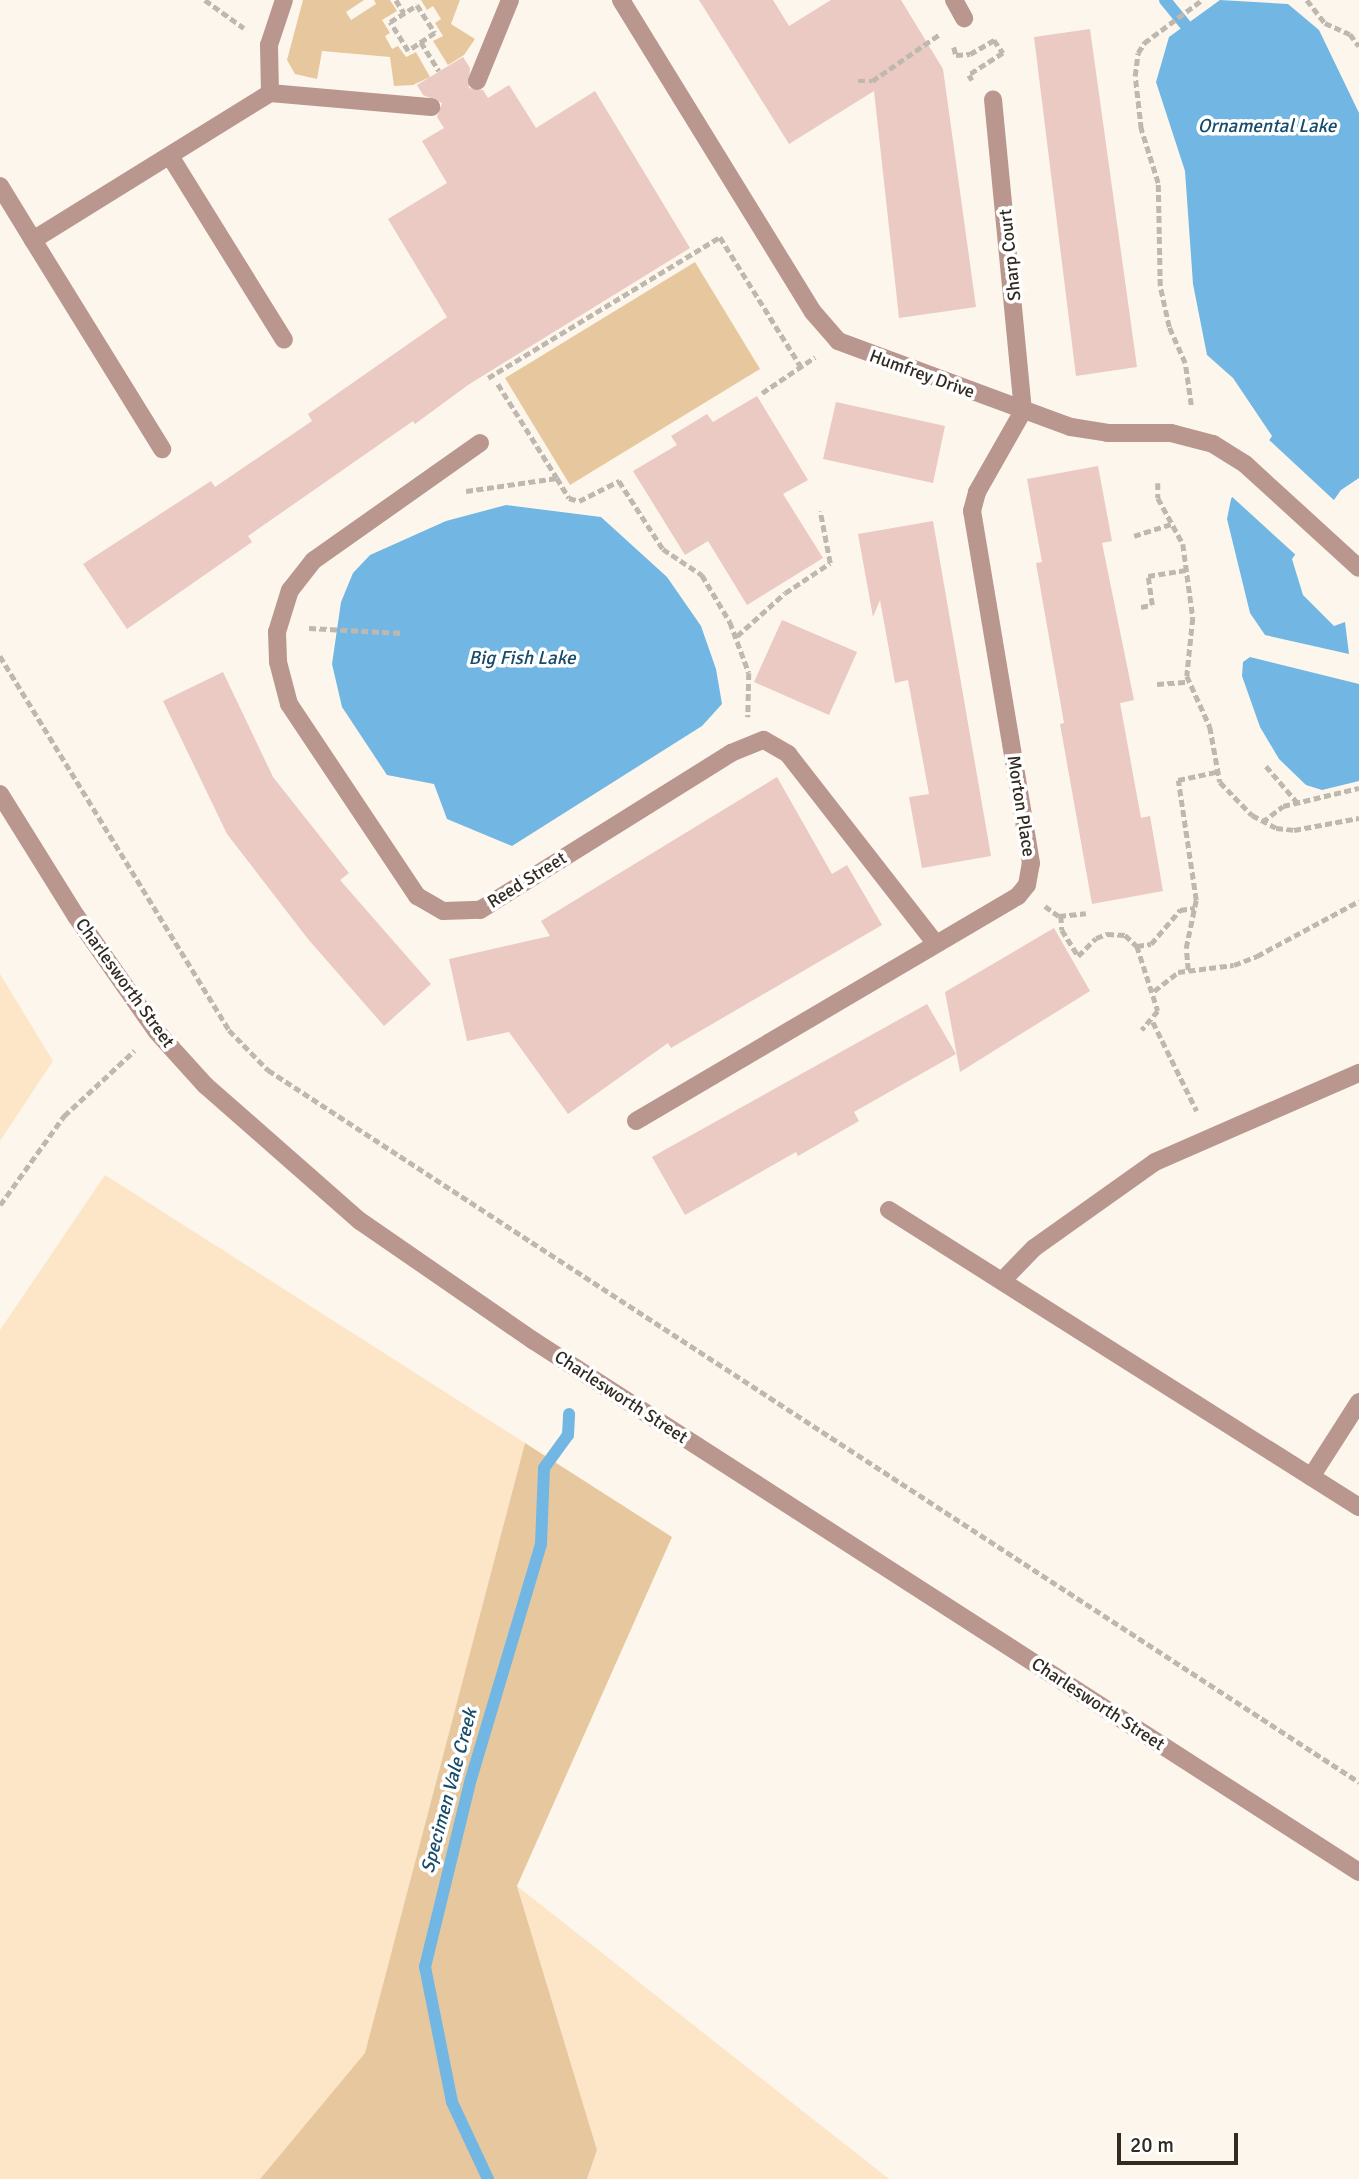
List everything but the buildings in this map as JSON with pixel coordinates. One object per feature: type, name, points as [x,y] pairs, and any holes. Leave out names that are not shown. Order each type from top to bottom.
[{"type":"street","points":[[270,93],[269,45],[284,0]]},
{"type":"street","points":[[477,81],[510,0]]},
{"type":"street","name":"Humfrey Drive","points":[[621,0],[825,328],[856,351],[1023,411],[1085,430],[1184,434],[1227,452],[1359,568]]},
{"type":"street","points":[[954,0],[964,18]]},
{"type":"street","points":[[33,240],[270,93],[431,107]]},
{"type":"street","name":"Sharp Court","points":[[993,99],[1023,411]]},
{"type":"street","points":[[170,156],[284,340]]},
{"type":"street","points":[[0,186],[162,449]]},
{"type":"street","name":"Morton Place","points":[[636,1121],[1018,896],[1030,874],[972,511],[976,492],[1023,411]]},
{"type":"street","name":"Reed Street","points":[[480,443],[306,568],[282,610],[276,652],[289,704],[427,904],[457,914],[480,910],[750,742]]},
{"type":"street","points":[[750,742],[769,741],[788,754],[935,943]]},
{"type":"street","name":"Charlesworth Street","points":[[0,794],[76,916],[157,1032],[205,1085],[305,1177],[428,1269],[1359,1872]]},
{"type":"street","points":[[1002,1281],[1034,1248],[1154,1162],[1359,1073]]},
{"type":"street","points":[[889,1210],[1359,1507]]},
{"type":"street","points":[[1311,1477],[1359,1402]]},
{"type":"path","points":[[205,0],[269,45]]},
{"type":"path","points":[[396,0],[404,13]]},
{"type":"path","points":[[1191,405],[1185,363],[1169,327],[1160,286],[1158,183],[1135,90],[1138,53],[1151,36],[1202,0]]},
{"type":"path","points":[[1307,0],[1325,23],[1350,34],[1359,46]]},
{"type":"path","points":[[417,5],[435,33],[408,51],[390,22],[404,13],[417,5]]},
{"type":"path","points":[[858,81],[872,81],[964,18]]},
{"type":"path","points":[[963,41],[954,47],[957,55],[970,54],[994,40],[1003,53],[969,75],[984,97],[993,99]]},
{"type":"path","points":[[421,42],[439,71]]},
{"type":"path","points":[[488,378],[720,237],[802,368]]},
{"type":"path","points":[[762,393],[802,368],[818,354]]},
{"type":"path","points":[[498,384],[569,498],[579,501],[619,481],[663,549],[707,581],[737,636],[749,673],[750,742]]},
{"type":"path","points":[[430,479],[456,494],[557,478]]},
{"type":"path","points":[[1158,483],[1158,498],[1174,523],[1187,570],[1193,618],[1188,682],[1210,727],[1216,772],[1226,789],[1262,822],[1294,830],[1359,818]]},
{"type":"path","points":[[737,636],[785,593],[830,563],[820,512]]},
{"type":"path","points":[[1134,536],[1174,523]]},
{"type":"path","points":[[1141,607],[1152,604],[1148,576],[1187,570]]},
{"type":"path","points":[[336,629],[402,633]]},
{"type":"path","points":[[0,656],[229,1030],[268,1070],[1359,1782]]},
{"type":"path","points":[[1157,684],[1188,682]]},
{"type":"path","points":[[1266,766],[1297,802]]},
{"type":"path","points":[[1188,970],[1187,940],[1195,908],[1178,780],[1216,772]]},
{"type":"path","points":[[1262,822],[1297,802],[1359,788]]},
{"type":"path","points":[[1154,991],[1188,970],[1234,965],[1257,957],[1359,901]]},
{"type":"path","points":[[1137,946],[1151,944],[1180,910],[1195,908]]},
{"type":"path","points":[[1060,916],[1062,930],[1077,956],[1096,938],[1108,934],[1125,935],[1137,946],[1157,1004],[1153,1022],[1202,1121]]},
{"type":"path","points":[[1142,1030],[1153,1022]]},
{"type":"path","points":[[0,1205],[64,1116],[157,1032]]},
{"type":"shaded area","points":[[303,0],[364,0],[346,12],[351,20],[376,4],[374,0],[390,0],[397,11],[382,20],[390,33],[385,36],[392,49],[398,46],[406,57],[416,52],[430,77],[413,85],[394,86],[390,57],[322,51],[317,79],[295,74],[287,60]]},
{"type":"shaded area","points":[[421,0],[460,0],[451,24],[475,39],[464,55],[448,65],[433,41],[443,36],[435,23],[441,19],[433,6],[427,10]]},
{"type":"shaded area","points":[[695,262],[760,369],[570,485],[505,378]]},
{"type":"shaded area","points":[[0,974],[53,1061],[0,1141]]},
{"type":"shaded area","points":[[105,1175],[525,1443],[365,2054],[260,2179],[0,2179],[0,1330]]},
{"type":"shaded area","points":[[525,1443],[672,1537],[517,1886],[597,2150],[587,2179],[260,2179],[365,2053]]},
{"type":"shaded area","points":[[517,1886],[889,2179],[587,2179],[597,2150]]},
{"type":"water","name":"Ornamental Lake","points":[[1220,0],[1288,4],[1319,30],[1359,113],[1359,478],[1341,490],[1292,559],[1303,595],[1334,626],[1345,622],[1349,654],[1265,635],[1250,613],[1227,519],[1231,499],[1272,436],[1233,378],[1207,355],[1193,284],[1185,171],[1156,82],[1169,37]]},
{"type":"water","name":"Big Fish Lake","points":[[506,505],[601,517],[667,577],[701,626],[716,669],[722,704],[702,726],[512,846],[447,819],[434,784],[387,775],[342,707],[332,664],[341,602],[353,573],[370,555],[446,521]]},
{"type":"water","points":[[1250,657],[1359,684],[1359,781],[1322,790],[1306,785],[1279,759],[1260,727],[1242,676],[1243,662]]},
{"type":"pier","points":[[1267,438],[1337,503],[1298,557],[1229,494]]},
{"type":"waterway","name":"Specimen Vale Creek","points":[[1165,0],[1196,38]]},
{"type":"waterway","name":"Specimen Vale Creek","points":[[488,2179],[452,2102],[425,1967],[471,1779],[541,1544],[544,1468],[568,1435],[569,1414]]}]
